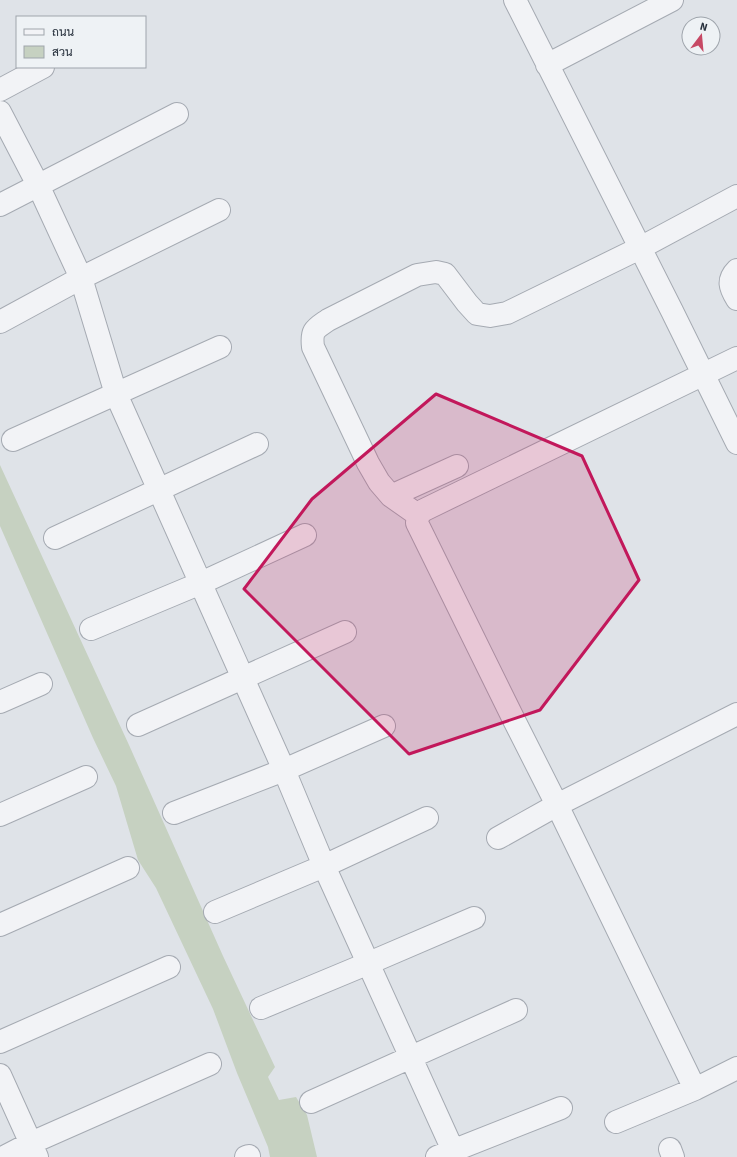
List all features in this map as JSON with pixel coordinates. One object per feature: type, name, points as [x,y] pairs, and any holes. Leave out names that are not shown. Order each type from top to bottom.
[{"type":"street","points":[[516,0],[547,65],[737,443]]},
{"type":"street","points":[[547,65],[672,0]]},
{"type":"street","points":[[0,90],[41,68]]},
{"type":"street","points":[[0,112],[38,185],[81,278],[116,394],[284,770],[324,866],[411,1057],[449,1155],[561,1108]]},
{"type":"street","points":[[0,205],[177,114]]},
{"type":"street","points":[[418,516],[391,496],[379,482],[368,463],[313,347],[313,332],[328,320],[417,275],[436,272],[445,274],[477,314],[490,316],[507,313],[640,248],[737,196]]},
{"type":"street","points":[[0,322],[81,278],[219,210]]},
{"type":"street","points":[[737,270],[732,276],[730,285],[737,299]]},
{"type":"street","points":[[13,440],[220,347]]},
{"type":"street","points":[[695,1089],[557,805],[417,523],[418,516],[424,510],[737,358]]},
{"type":"street","points":[[55,538],[258,444]]},
{"type":"street","points":[[391,496],[457,466]]},
{"type":"street","points":[[91,629],[201,583],[305,535]]},
{"type":"street","points":[[138,725],[345,632]]},
{"type":"street","points":[[0,702],[41,684]]},
{"type":"street","points":[[498,838],[557,805],[737,714]]},
{"type":"street","points":[[174,813],[284,770],[384,726]]},
{"type":"street","points":[[0,815],[86,777]]},
{"type":"street","points":[[215,912],[324,866],[427,818]]},
{"type":"street","points":[[0,925],[128,868]]},
{"type":"street","points":[[261,1008],[369,964],[474,918]]},
{"type":"street","points":[[0,1042],[169,967]]},
{"type":"street","points":[[311,1102],[516,1010]]},
{"type":"street","points":[[4,1157],[34,1150],[210,1064]]},
{"type":"street","points":[[616,1122],[695,1089],[737,1068]]},
{"type":"street","points":[[0,1075],[34,1150]]},
{"type":"highlighted area","points":[[436,394],[582,456],[639,580],[540,710],[409,754],[244,589],[312,499]]},
{"type":"green space","points":[[0,465],[275,1067],[268,1077],[279,1100],[296,1097],[307,1115],[317,1157],[270,1157],[268,1147],[237,1073],[213,1009],[156,888],[138,860],[116,786],[93,738],[0,526]]}]
